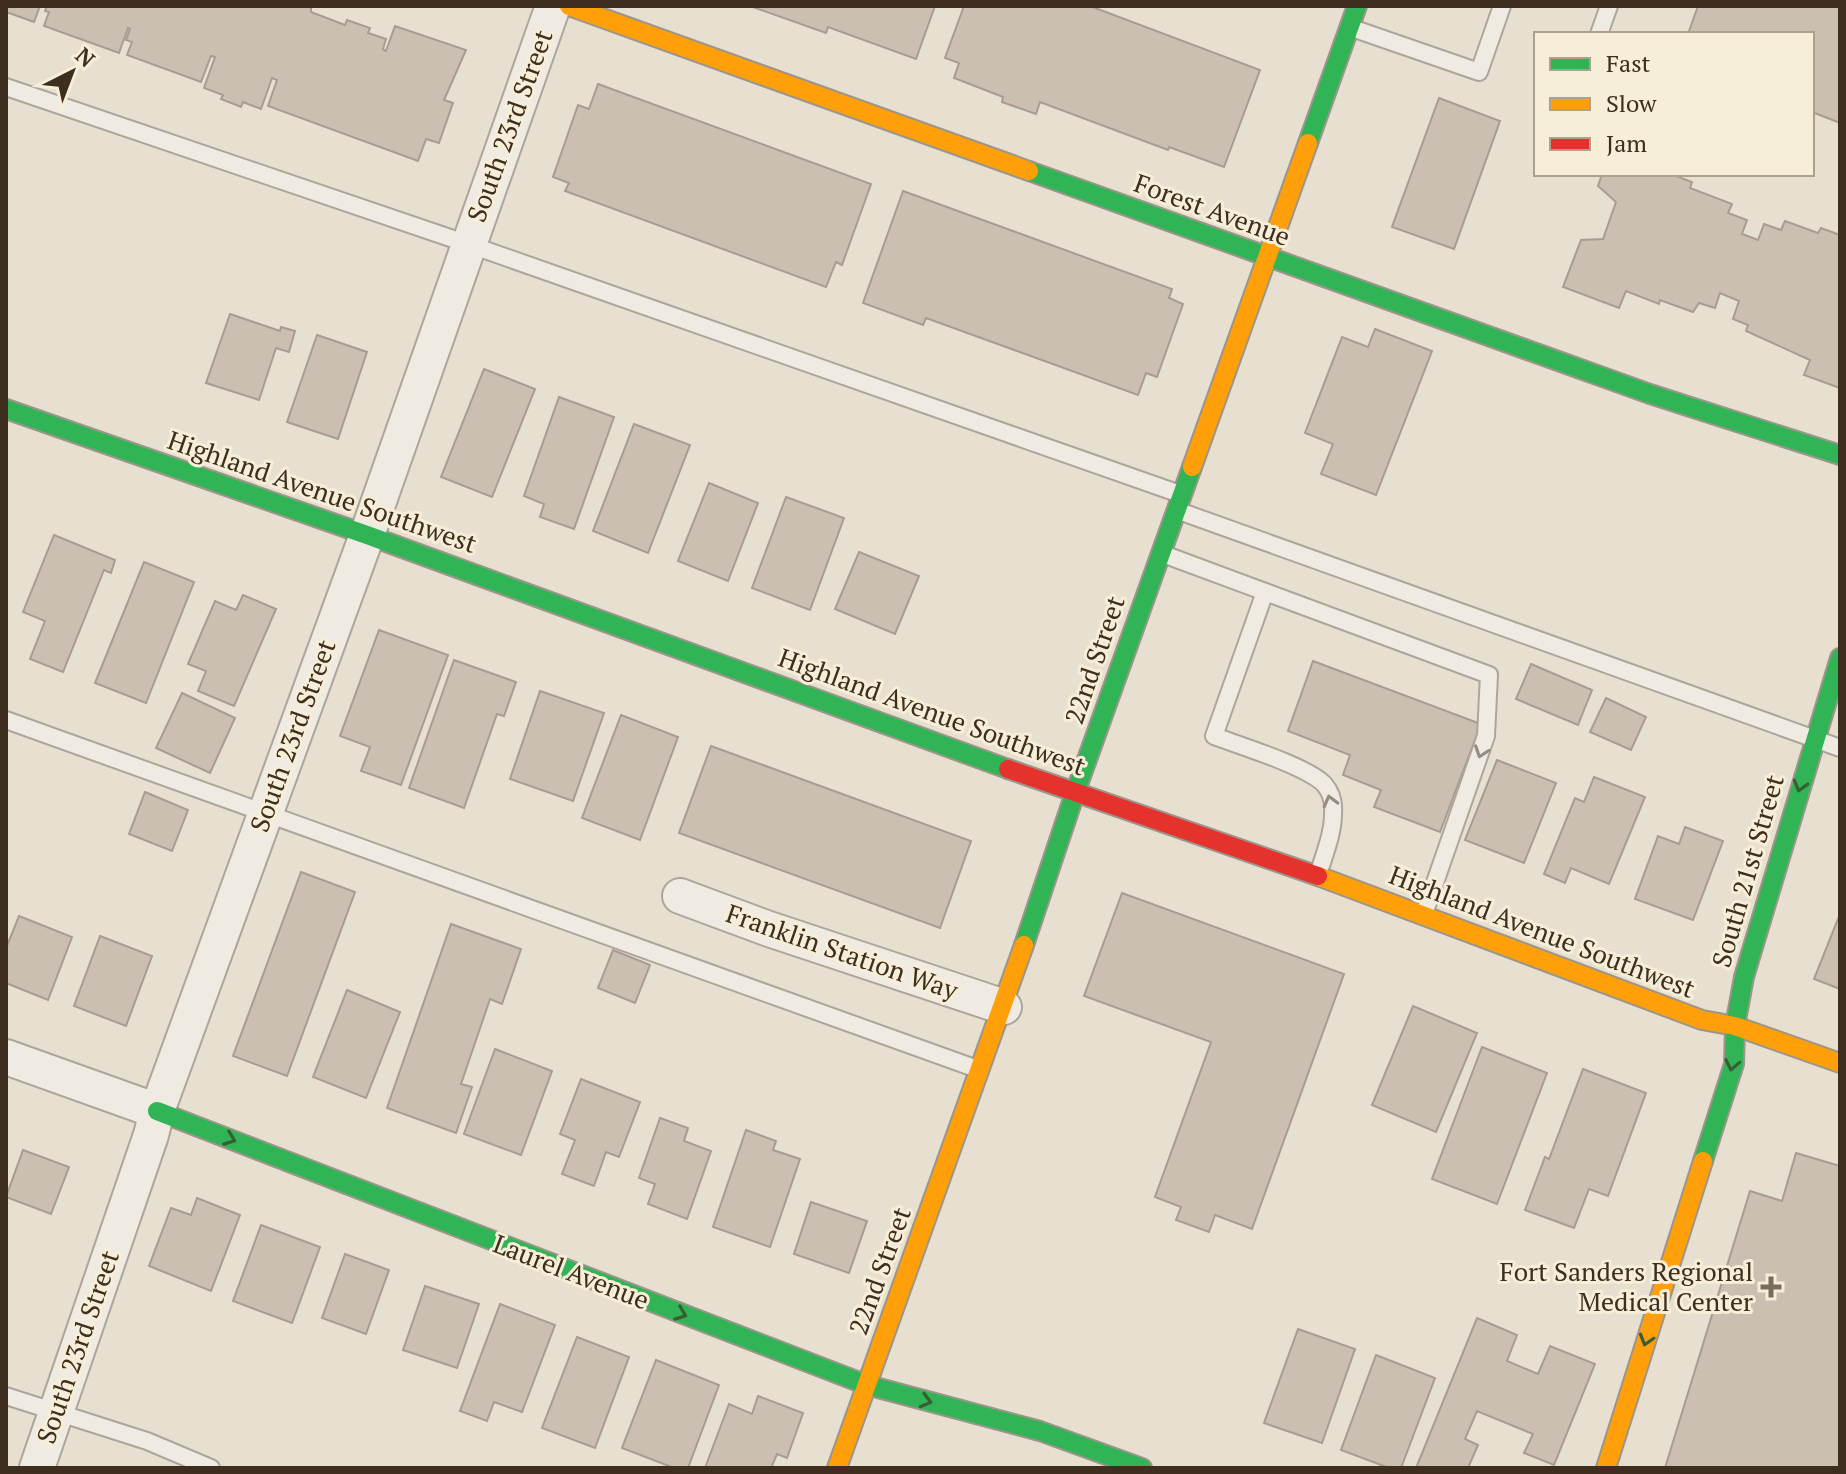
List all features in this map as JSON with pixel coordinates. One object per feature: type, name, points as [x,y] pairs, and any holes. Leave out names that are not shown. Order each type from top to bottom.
[{"type":"street","name":"South 23rd Street","points":[[37,1468],[157,1111],[367,535],[553,6]]},
{"type":"street","name":"Forest Avenue","points":[[569,6],[1650,394],[1840,455]]},
{"type":"street","name":"22nd Street","points":[[837,1468],[1004,1007],[1075,793],[1357,6]]},
{"type":"street","name":"Highland Avenue Southwest","points":[[6,409],[367,535],[1075,793],[1318,876],[1702,1020],[1735,1026],[1840,1063]]},
{"type":"street","name":"South 21st Street","points":[[1606,1468],[1734,1064],[1735,1026],[1744,977],[1840,658]]},
{"type":"street","name":"Franklin Station Way","points":[[680,896],[1004,1007]]},
{"type":"street","name":"Laurel Avenue","points":[[6,1057],[157,1111],[867,1385],[1040,1431],[1142,1468]]},
{"type":"lane","points":[[1349,27],[1479,72],[1502,6]]},
{"type":"lane","points":[[1600,32],[1609,6]]},
{"type":"lane","points":[[6,87],[468,244],[1179,502],[1840,748]]},
{"type":"lane","points":[[1161,553],[1489,675],[1486,736],[1424,916]]},
{"type":"lane","points":[[1265,592],[1214,736],[1291,766],[1315,777],[1325,786],[1334,811],[1318,876]]},
{"type":"lane","points":[[6,720],[980,1070]]},
{"type":"lane","points":[[6,1396],[147,1441],[211,1468]]},
{"type":"building","points":[[6,6],[40,6],[34,22],[6,12]]},
{"type":"building","points":[[47,6],[311,6],[311,12],[345,25],[347,20],[370,28],[368,33],[386,39],[383,49],[386,51],[395,26],[466,50],[444,100],[453,103],[439,143],[426,139],[418,161],[268,106],[277,80],[272,78],[261,109],[243,102],[241,107],[221,99],[223,95],[204,88],[215,57],[211,56],[201,82],[127,55],[132,42],[126,40],[128,28],[119,53],[44,26],[49,12],[45,11]]},
{"type":"building","points":[[750,6],[935,6],[916,59],[828,27],[826,33]]},
{"type":"building","points":[[964,6],[1090,6],[1260,70],[1224,167],[1169,147],[1168,150],[1040,102],[1036,114],[1002,102],[1003,97],[954,78],[959,63],[945,58]]},
{"type":"building","points":[[1698,6],[1840,6],[1840,123],[1814,113],[1814,32],[1689,32]]},
{"type":"building","points":[[598,84],[871,184],[842,265],[836,262],[826,287],[565,191],[569,183],[553,177],[578,105],[589,109]]},
{"type":"building","points":[[1439,98],[1500,121],[1454,249],[1392,227]]},
{"type":"building","points":[[1601,176],[1676,176],[1692,182],[1690,188],[1732,204],[1728,213],[1747,220],[1742,234],[1758,240],[1764,224],[1781,230],[1785,221],[1818,233],[1821,228],[1840,235],[1840,388],[1804,375],[1810,360],[1746,331],[1748,325],[1733,319],[1739,301],[1720,293],[1715,308],[1699,303],[1693,312],[1660,300],[1659,304],[1626,291],[1619,308],[1563,287],[1581,240],[1603,239],[1616,202],[1598,186]]},
{"type":"building","points":[[903,191],[1172,289],[1169,298],[1183,304],[1157,377],[1146,373],[1138,395],[926,318],[923,325],[863,303]]},
{"type":"building","points":[[230,314],[280,331],[281,327],[295,331],[289,352],[276,348],[259,400],[206,383]]},
{"type":"building","points":[[1375,329],[1432,351],[1376,495],[1321,474],[1333,444],[1305,433],[1342,337],[1368,347]]},
{"type":"building","points":[[317,335],[367,352],[338,439],[287,422]]},
{"type":"building","points":[[484,369],[535,389],[492,497],[441,477]]},
{"type":"building","points":[[559,397],[614,417],[574,529],[540,517],[544,504],[524,496]]},
{"type":"building","points":[[634,424],[690,445],[648,553],[593,531]]},
{"type":"building","points":[[709,483],[758,503],[728,581],[678,561]]},
{"type":"building","points":[[786,497],[844,518],[810,610],[752,588]]},
{"type":"building","points":[[54,535],[115,560],[111,573],[104,570],[63,672],[30,659],[45,621],[23,612]]},
{"type":"building","points":[[859,552],[919,576],[895,634],[835,609]]},
{"type":"building","points":[[144,562],[194,582],[146,703],[95,683]]},
{"type":"building","points":[[243,595],[276,609],[234,706],[198,691],[206,671],[188,664],[215,601],[236,610]]},
{"type":"building","points":[[379,630],[448,655],[401,785],[361,771],[370,747],[340,736]]},
{"type":"building","points":[[454,660],[516,682],[504,716],[497,714],[464,808],[409,788]]},
{"type":"building","points":[[1313,661],[1481,724],[1440,832],[1374,807],[1381,790],[1343,775],[1350,755],[1288,731]]},
{"type":"building","points":[[1531,664],[1592,690],[1578,725],[1516,699]]},
{"type":"building","points":[[540,691],[604,713],[573,801],[510,779]]},
{"type":"building","points":[[182,693],[235,718],[210,773],[156,748]]},
{"type":"building","points":[[1606,698],[1646,717],[1631,750],[1590,732]]},
{"type":"building","points":[[621,715],[678,737],[640,840],[582,818]]},
{"type":"building","points":[[711,746],[971,841],[940,928],[679,833]]},
{"type":"building","points":[[1497,760],[1556,783],[1524,863],[1465,840]]},
{"type":"building","points":[[1594,777],[1645,797],[1609,884],[1571,868],[1565,883],[1544,874],[1575,798],[1584,802]]},
{"type":"building","points":[[145,792],[188,810],[172,851],[129,834]]},
{"type":"building","points":[[1685,827],[1723,841],[1693,920],[1635,899],[1658,836],[1679,844]]},
{"type":"building","points":[[301,872],[355,892],[287,1076],[233,1056]]},
{"type":"building","points":[[1122,893],[1344,974],[1252,1229],[1215,1215],[1209,1232],[1176,1220],[1181,1207],[1155,1197],[1211,1042],[1084,996]]},
{"type":"building","points":[[19,916],[72,937],[48,1000],[6,983],[6,948]]},
{"type":"building","points":[[1840,920],[1840,989],[1814,979]]},
{"type":"building","points":[[451,924],[521,949],[502,1004],[490,999],[461,1084],[472,1087],[456,1133],[387,1108]]},
{"type":"building","points":[[100,936],[152,956],[126,1026],[74,1006]]},
{"type":"building","points":[[613,950],[650,965],[635,1003],[598,988]]},
{"type":"building","points":[[347,990],[400,1012],[366,1098],[313,1077]]},
{"type":"building","points":[[1413,1006],[1477,1033],[1436,1132],[1372,1105]]},
{"type":"building","points":[[1482,1047],[1547,1073],[1497,1204],[1432,1179]]},
{"type":"building","points":[[495,1049],[552,1071],[521,1155],[464,1134]]},
{"type":"building","points":[[1583,1069],[1646,1093],[1608,1196],[1589,1189],[1574,1228],[1525,1210],[1545,1157],[1549,1159]]},
{"type":"building","points":[[581,1079],[640,1102],[619,1157],[606,1152],[594,1186],[562,1174],[575,1140],[560,1134]]},
{"type":"building","points":[[660,1118],[688,1128],[684,1141],[711,1151],[687,1219],[648,1204],[655,1184],[639,1178]]},
{"type":"building","points":[[746,1130],[776,1141],[773,1150],[800,1159],[770,1247],[713,1227]]},
{"type":"building","points":[[23,1150],[69,1167],[51,1214],[6,1197]]},
{"type":"building","name":"Fort Sanders Regional Medical Center","points":[[1796,1153],[1840,1166],[1840,1468],[1665,1468],[1750,1191],[1782,1201]]},
{"type":"building","points":[[197,1198],[240,1215],[211,1291],[149,1266],[171,1208],[191,1215]]},
{"type":"building","points":[[811,1202],[867,1221],[849,1273],[794,1254]]},
{"type":"building","points":[[261,1225],[320,1247],[292,1323],[233,1301]]},
{"type":"building","points":[[345,1254],[389,1270],[366,1334],[322,1318]]},
{"type":"building","points":[[425,1286],[479,1304],[457,1368],[403,1350]]},
{"type":"building","points":[[500,1304],[555,1325],[522,1412],[494,1402],[487,1421],[460,1411]]},
{"type":"building","points":[[1477,1318],[1517,1335],[1507,1361],[1538,1374],[1550,1346],[1595,1364],[1554,1465],[1524,1453],[1533,1434],[1477,1411],[1465,1439],[1478,1445],[1468,1468],[1416,1468]]},
{"type":"building","points":[[1298,1329],[1355,1349],[1322,1443],[1264,1423]]},
{"type":"building","points":[[577,1337],[629,1357],[595,1448],[542,1428]]},
{"type":"building","points":[[1376,1355],[1435,1378],[1401,1468],[1389,1468],[1341,1450]]},
{"type":"building","points":[[656,1360],[719,1385],[688,1468],[674,1468],[622,1448]]},
{"type":"building","points":[[758,1396],[803,1413],[787,1458],[777,1454],[771,1468],[705,1468],[729,1404],[752,1414]]},
{"type":"traffic: fast","points":[[1308,143],[1357,6]]},
{"type":"traffic: fast","points":[[1029,171],[1650,394],[1840,455]]},
{"type":"traffic: fast","points":[[6,409],[367,535],[1008,769]]},
{"type":"traffic: fast","points":[[1024,945],[1192,467]]},
{"type":"traffic: fast","points":[[1703,1161],[1734,1064],[1735,1026],[1744,977],[1840,658]]},
{"type":"traffic: fast","points":[[157,1111],[867,1385],[1040,1431],[1142,1468]]},
{"type":"traffic: slow","points":[[569,6],[1029,171]]},
{"type":"traffic: slow","points":[[1192,467],[1308,143]]},
{"type":"traffic: slow","points":[[1318,876],[1702,1020],[1735,1026],[1840,1063]]},
{"type":"traffic: slow","points":[[837,1468],[1024,945]]},
{"type":"traffic: slow","points":[[1606,1468],[1703,1161]]},
{"type":"traffic: jam","points":[[1008,769],[1318,876]]},
{"type":"place","name":"Fort Sanders Regional Medical Center","points":[[1771,1287]]}]
